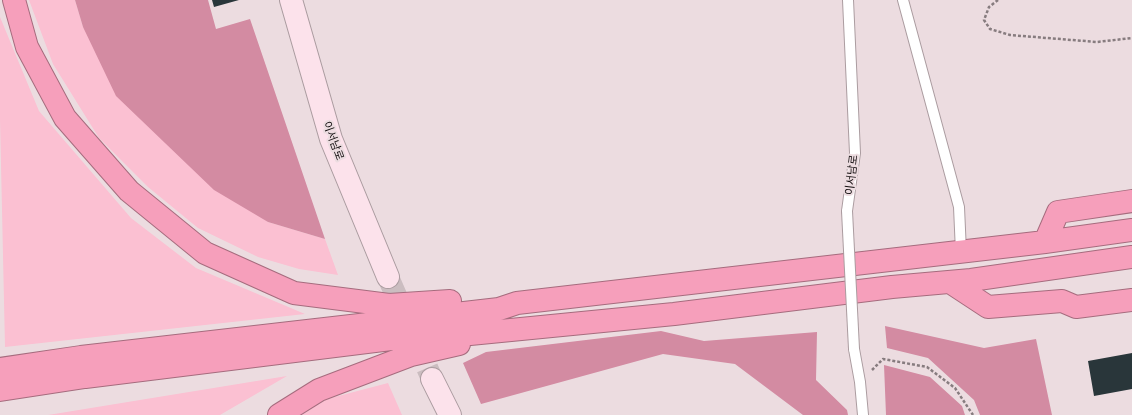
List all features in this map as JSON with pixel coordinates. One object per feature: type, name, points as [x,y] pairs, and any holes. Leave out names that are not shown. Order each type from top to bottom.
[{"type":"highway","points":[[14,0],[27,48],[65,118],[129,191],[205,253],[294,293],[389,305],[492,298],[517,304]]},
{"type":"highway","points":[[1048,234],[1058,212],[1132,201]]},
{"type":"highway","points":[[0,390],[83,367],[499,309],[517,304],[962,252],[1132,215]]},
{"type":"highway","points":[[1048,234],[1132,230]]},
{"type":"highway","points":[[0,369],[83,367],[454,333],[470,334],[674,314],[892,287],[961,281],[1132,257]]},
{"type":"highway","points":[[961,281],[984,292],[1132,271]]},
{"type":"highway","points":[[961,281],[988,307],[1062,301],[1075,294],[1132,286]]},
{"type":"highway","points":[[1062,301],[1076,307],[1132,300]]},
{"type":"highway","points":[[279,415],[319,390],[412,355],[460,344],[470,334]]},
{"type":"main road","name":"이서남로","points":[[291,0],[331,139],[388,276]]},
{"type":"main road","points":[[432,379],[450,415]]},
{"type":"lane","name":"이서남로","points":[[848,0],[855,153],[847,211],[854,349],[860,382],[863,415]]},
{"type":"lane","points":[[903,0],[959,207],[962,252]]},
{"type":"path","points":[[998,0],[989,7],[984,20],[990,29],[1010,35],[1097,42],[1132,38]]},
{"type":"path","points":[[860,382],[883,359],[927,367],[955,388],[973,415]]},
{"type":"shaded area","points":[[29,0],[75,0],[83,27],[268,222],[325,239],[338,275],[299,269],[258,257],[198,228],[148,187],[99,138],[53,64]]},
{"type":"shaded area","points":[[75,0],[208,0],[216,29],[250,19],[325,239],[268,222],[214,190],[116,96],[83,27]]},
{"type":"shaded area","points":[[0,17],[39,111],[131,218],[196,268],[305,314],[5,347],[0,119]]},
{"type":"shaded area","points":[[885,326],[984,348],[1036,339],[1052,415],[980,415],[974,400],[928,358],[887,348]]},
{"type":"shaded area","points":[[661,331],[704,341],[817,332],[816,380],[847,410],[848,415],[803,415],[735,364],[663,354],[481,404],[463,363],[486,352]]},
{"type":"shaded area","points":[[884,365],[930,377],[962,406],[965,415],[886,415]]},
{"type":"shaded area","points":[[287,376],[220,415],[48,415]]},
{"type":"shaded area","points":[[388,383],[402,415],[301,415],[327,399]]},
{"type":"building","points":[[212,0],[239,0],[214,7]]},
{"type":"building","points":[[1132,353],[1132,389],[1094,396],[1088,361]]},
{"type":"tunnel","points":[[388,277],[432,379]]}]
